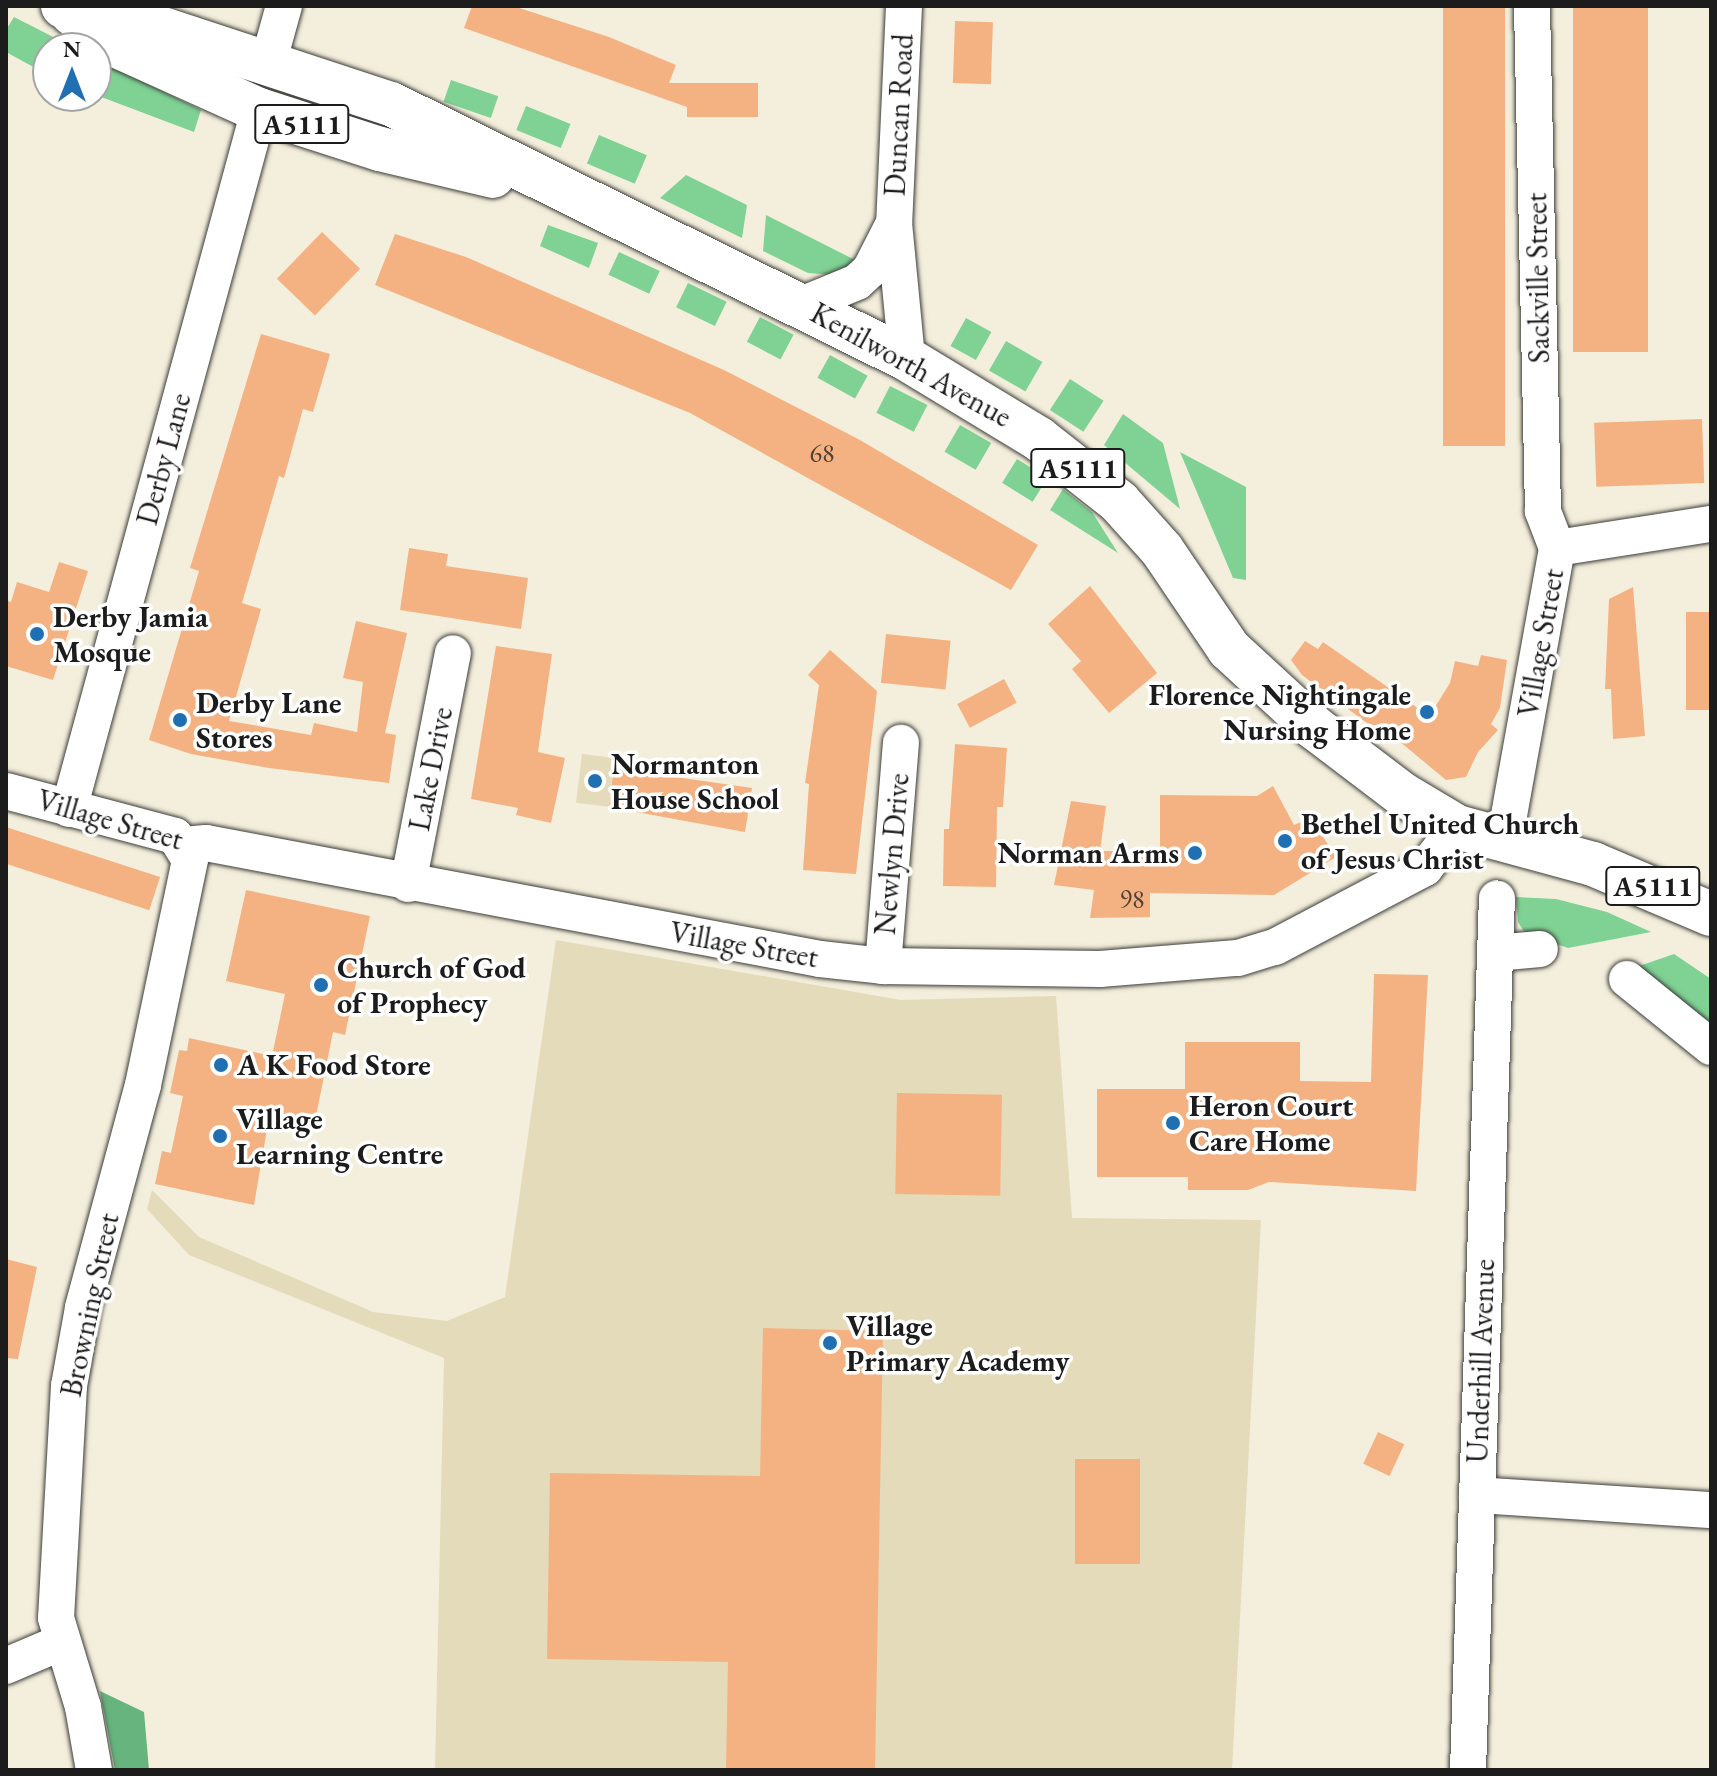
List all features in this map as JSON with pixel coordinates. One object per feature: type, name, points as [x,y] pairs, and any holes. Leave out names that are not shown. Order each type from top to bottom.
[{"type":"highway","name":"Kenilworth Avenue","points":[[62,6],[123,16],[269,60],[391,104],[562,192],[804,304],[907,359],[1080,469],[1162,550],[1229,649],[1265,684],[1359,763],[1457,827],[1504,843]]},
{"type":"highway","name":"Kenilworth Avenue","points":[[62,6],[115,45],[259,110],[380,149],[562,192]]},
{"type":"highway","name":"A5111","points":[[1504,843],[1593,864],[1711,914]]},
{"type":"street","points":[[269,60],[284,6]]},
{"type":"street","name":"Duncan Road","points":[[904,6],[894,223],[907,359]]},
{"type":"street","name":"Sackville Street","points":[[1532,6],[1543,511],[1557,548]]},
{"type":"street","name":"Derby Lane","points":[[69,809],[259,110]]},
{"type":"street","name":"Duncan Road","points":[[804,304],[863,276],[894,223]]},
{"type":"street","name":"Village Street","points":[[1504,843],[1557,548],[1711,524]]},
{"type":"street","name":"Lake Drive","points":[[408,884],[453,653]]},
{"type":"street","name":"Newlyn Drive","points":[[883,966],[901,743]]},
{"type":"street","name":"Village Street","points":[[6,791],[175,836],[183,845],[206,843],[408,884],[883,966],[1100,969],[1238,958],[1275,947],[1425,868],[1457,827]]},
{"type":"street","name":"Browning Street","points":[[94,1770],[83,1707],[60,1643],[56,1618],[69,1386],[83,1308],[146,1070],[190,860],[183,845]]},
{"type":"street","name":"Underhill Avenue","points":[[1468,1770],[1497,898]]},
{"type":"street","points":[[1495,953],[1540,949]]},
{"type":"street","points":[[1627,979],[1711,1047]]},
{"type":"street","points":[[1477,1495],[1711,1510]]},
{"type":"street","points":[[6,1666],[60,1643]]},
{"type":"shaded area","name":"Normanton House School","points":[[582,754],[615,758],[609,807],[576,803]]},
{"type":"shaded area","name":"Village Primary Academy","points":[[556,940],[901,1000],[1056,996],[1072,1218],[1261,1220],[1232,1770],[435,1770],[444,1358],[189,1255],[147,1209],[152,1190],[199,1237],[373,1312],[447,1321],[505,1297]]},
{"type":"green space","points":[[14,17],[43,32],[32,32],[32,66],[6,52],[6,30]]},
{"type":"green space","points":[[112,67],[201,110],[194,132],[112,101]]},
{"type":"green space","points":[[451,80],[498,96],[491,118],[444,102]]},
{"type":"green space","points":[[526,106],[571,124],[561,148],[516,130]]},
{"type":"green space","points":[[599,135],[647,155],[635,184],[587,164]]},
{"type":"green space","points":[[686,175],[747,205],[742,238],[660,198]]},
{"type":"green space","points":[[766,215],[859,262],[835,275],[808,273],[763,251]]},
{"type":"green space","points":[[548,225],[598,243],[589,268],[540,246]]},
{"type":"green space","points":[[619,252],[660,271],[649,294],[608,275]]},
{"type":"green space","points":[[688,283],[727,302],[715,326],[676,307]]},
{"type":"green space","points":[[760,317],[794,335],[780,360],[747,342]]},
{"type":"green space","points":[[966,318],[991,332],[976,360],[950,346]]},
{"type":"green space","points":[[1006,341],[1042,362],[1025,391],[989,370]]},
{"type":"green space","points":[[830,355],[868,376],[855,399],[817,378]]},
{"type":"green space","points":[[1070,379],[1104,401],[1083,432],[1050,410]]},
{"type":"green space","points":[[890,386],[927,405],[914,432],[876,413]]},
{"type":"green space","points":[[1123,414],[1163,443],[1180,509],[1104,445]]},
{"type":"green space","points":[[960,425],[991,443],[976,470],[944,452]]},
{"type":"green space","points":[[1180,452],[1246,487],[1246,580],[1233,578]]},
{"type":"green space","points":[[1017,459],[1048,478],[1033,502],[1002,483]]},
{"type":"green space","points":[[1063,489],[1092,512],[1118,553],[1050,510]]},
{"type":"green space","points":[[1516,897],[1556,899],[1607,912],[1651,932],[1568,948],[1525,933],[1518,922]]},
{"type":"green space","points":[[1674,954],[1711,979],[1711,1035],[1625,971]]},
{"type":"green space","points":[[100,1691],[144,1712],[149,1770],[115,1770]]},
{"type":"building","points":[[472,6],[513,6],[609,37],[676,65],[669,83],[758,83],[758,117],[687,117],[687,107],[464,28]]},
{"type":"building","points":[[1443,6],[1505,6],[1505,446],[1443,446]]},
{"type":"building","points":[[1573,6],[1648,6],[1648,352],[1573,352]]},
{"type":"building","points":[[955,21],[993,22],[991,84],[953,83]]},
{"type":"building","points":[[322,232],[360,269],[315,316],[277,279]]},
{"type":"building","points":[[395,234],[466,257],[724,370],[860,440],[1038,545],[1011,590],[690,413],[375,285]]},
{"type":"building","points":[[261,334],[330,354],[313,412],[303,409],[284,478],[279,476],[242,603],[261,609],[229,721],[311,735],[314,723],[357,732],[363,682],[343,678],[356,621],[407,633],[385,733],[396,735],[389,783],[269,768],[191,754],[149,740],[199,571],[190,568]]},
{"type":"building","points":[[1702,419],[1704,483],[1596,487],[1594,423]]},
{"type":"building","points":[[409,548],[448,554],[446,566],[528,578],[521,629],[400,610]]},
{"type":"building","name":"Derby Jamia Mosque","points":[[59,562],[88,571],[53,680],[6,666],[6,600],[11,602],[17,582],[49,592]]},
{"type":"building","points":[[1090,586],[1157,673],[1109,713],[1072,669],[1081,661],[1048,624]]},
{"type":"building","points":[[1633,587],[1645,736],[1613,739],[1611,689],[1605,689],[1609,599]]},
{"type":"building","points":[[1686,612],[1711,612],[1711,710],[1686,710]]},
{"type":"building","points":[[886,634],[951,641],[946,690],[881,683]]},
{"type":"building","name":"Florence Nightingale Nursing Home","points":[[1305,641],[1318,649],[1323,642],[1422,711],[1427,703],[1435,707],[1450,683],[1455,661],[1478,666],[1481,655],[1507,660],[1500,708],[1491,724],[1498,730],[1478,752],[1466,777],[1446,780],[1393,736],[1390,740],[1302,675],[1291,660]]},
{"type":"building","points":[[496,646],[552,654],[538,752],[565,758],[551,823],[516,815],[518,808],[471,799]]},
{"type":"building","points":[[830,650],[877,691],[856,874],[803,870],[809,784],[805,783],[819,685],[808,675]]},
{"type":"building","points":[[1004,679],[1017,703],[970,728],[957,704]]},
{"type":"building","points":[[955,744],[1007,748],[1003,807],[997,807],[996,887],[943,886],[944,829],[949,829]]},
{"type":"building","points":[[615,758],[649,763],[648,773],[752,788],[745,832],[609,807]]},
{"type":"building","points":[[1273,786],[1294,825],[1311,818],[1336,857],[1274,895],[1150,893],[1150,917],[1090,918],[1094,890],[1054,885],[1071,801],[1106,806],[1100,851],[1160,851],[1160,795],[1257,796]]},
{"type":"building","points":[[6,827],[160,877],[149,910],[6,864]]},
{"type":"building","points":[[246,890],[370,916],[345,1035],[333,1032],[315,1121],[270,1112],[254,1205],[155,1184],[162,1151],[171,1153],[183,1096],[170,1093],[179,1050],[187,1051],[189,1038],[272,1056],[285,994],[226,981]]},
{"type":"building","name":"Heron Court Care Home","points":[[1374,974],[1428,975],[1416,1191],[1269,1182],[1248,1190],[1188,1190],[1188,1177],[1097,1177],[1097,1089],[1185,1089],[1185,1042],[1300,1042],[1300,1081],[1371,1082]]},
{"type":"building","points":[[897,1093],[1002,1095],[1000,1196],[895,1194]]},
{"type":"building","points":[[6,1259],[37,1267],[18,1359],[6,1358]]},
{"type":"building","points":[[763,1328],[883,1331],[875,1770],[726,1770],[728,1662],[547,1659],[550,1473],[760,1476]]},
{"type":"building","points":[[1378,1432],[1404,1444],[1389,1476],[1363,1464]]},
{"type":"building","points":[[1075,1459],[1140,1459],[1140,1564],[1075,1564]]},
{"type":"place","name":"Derby Jamia Mosque","points":[[37,634]]},
{"type":"place","name":"Florence Nightingale Nursing Home","points":[[1427,712]]},
{"type":"place","name":"Derby Lane Stores","points":[[180,720]]},
{"type":"place","name":"Normanton House School","points":[[595,781]]},
{"type":"place","name":"Bethel United Church of Jesus Christ","points":[[1285,841]]},
{"type":"place","name":"Norman Arms","points":[[1195,853]]},
{"type":"place","name":"Church of God of Prophecy","points":[[321,985]]},
{"type":"place","name":"A K Food Store","points":[[221,1065]]},
{"type":"place","name":"Heron Court Care Home","points":[[1173,1123]]},
{"type":"place","name":"Village Learning Centre","points":[[220,1136]]},
{"type":"place","name":"Village Primary Academy","points":[[830,1343]]}]
